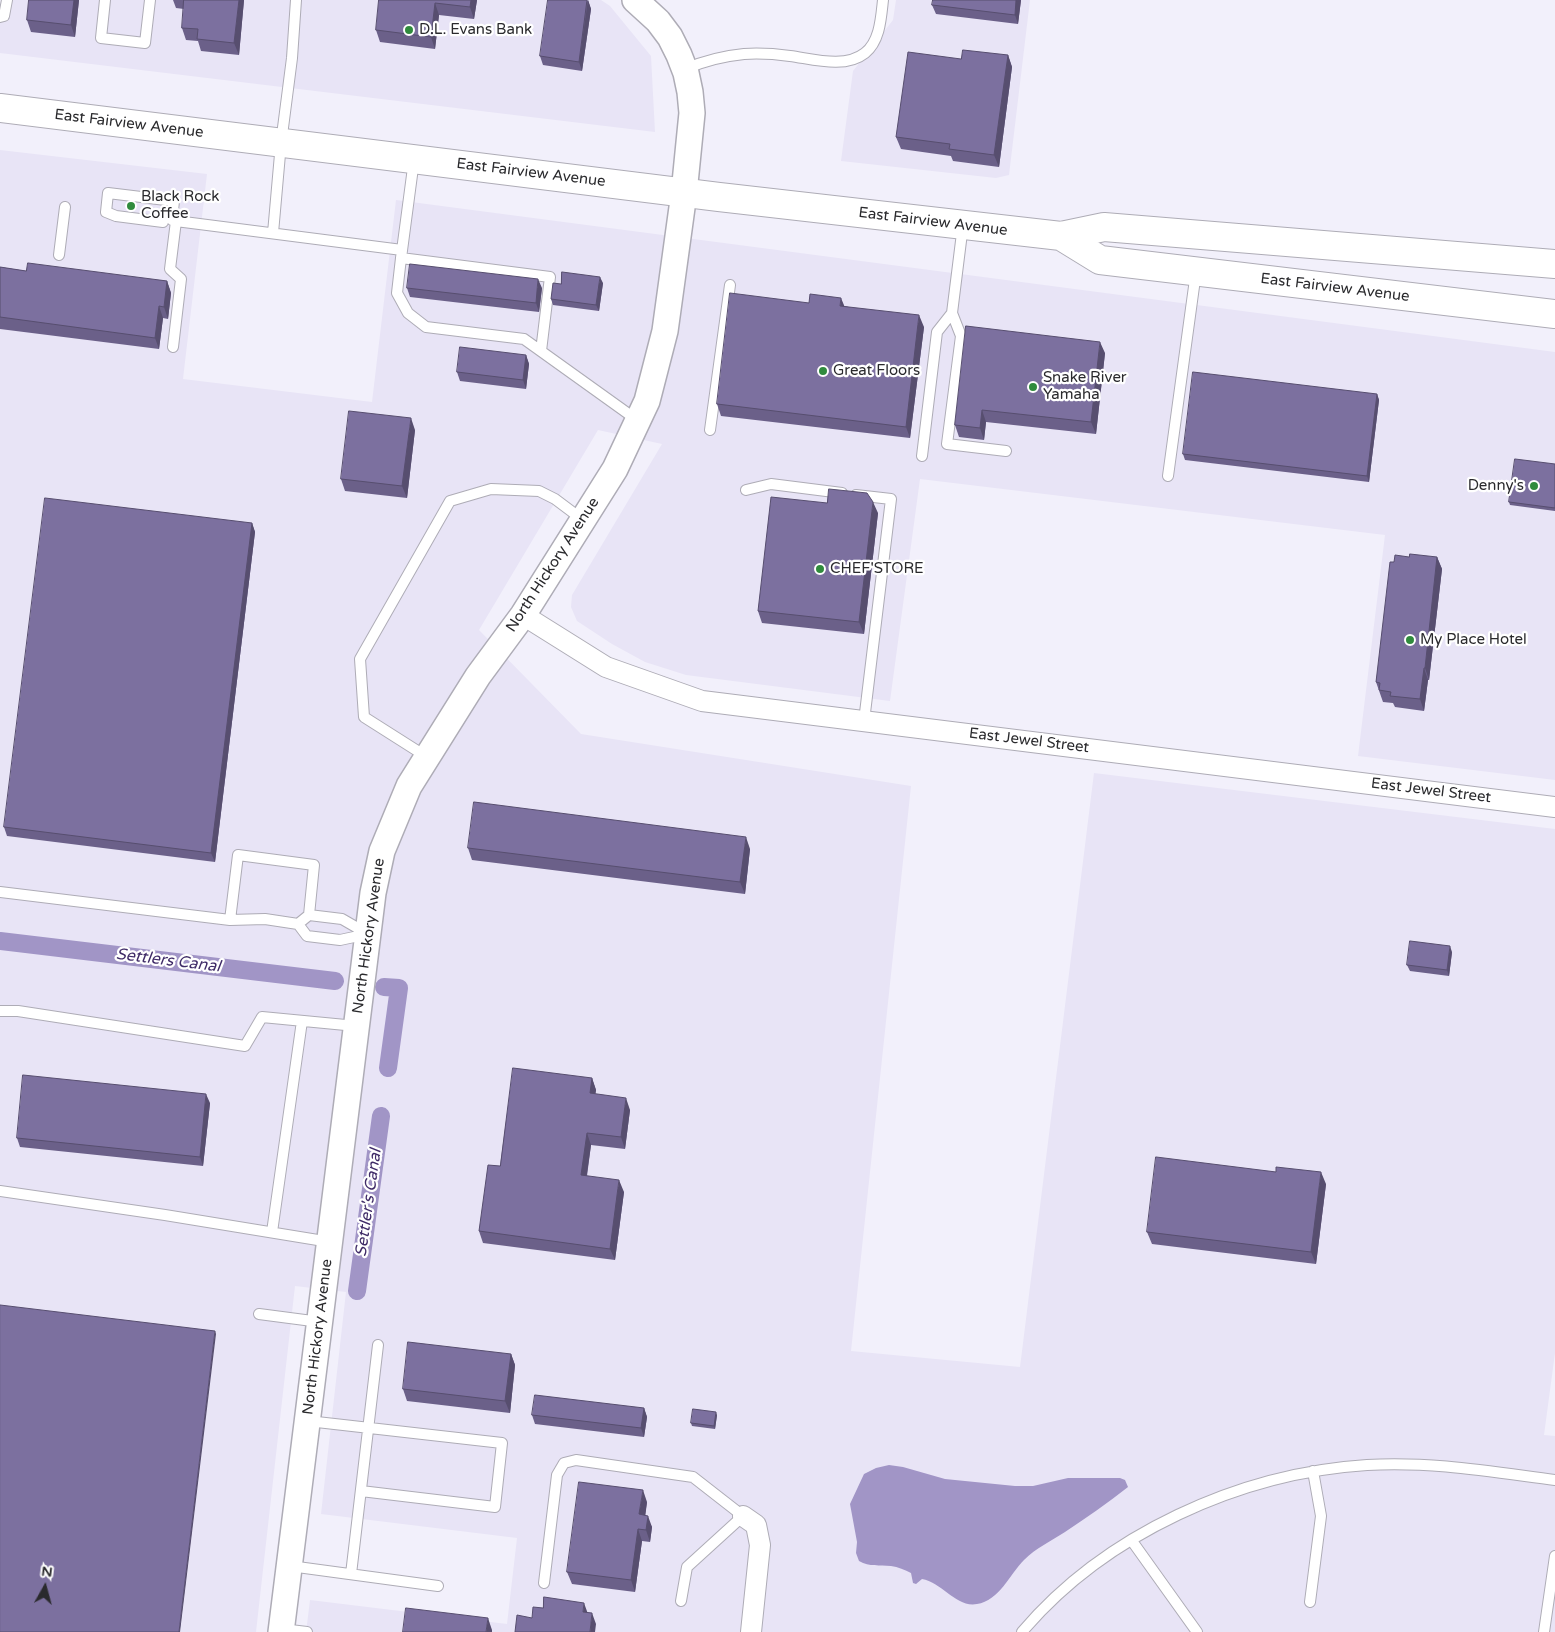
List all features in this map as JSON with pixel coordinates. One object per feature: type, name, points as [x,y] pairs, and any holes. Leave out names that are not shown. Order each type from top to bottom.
[{"type":"main road","name":"East Fairview Avenue","points":[[0,108],[684,193],[1061,236],[1104,228],[1555,264]]},
{"type":"main road","name":"East Fairview Avenue","points":[[1061,236],[1100,260],[1555,314]]},
{"type":"street","name":"North Hickory Avenue","points":[[282,1630],[373,893],[382,851],[408,786],[478,676],[523,615],[615,469],[647,401],[665,332],[684,193],[692,113],[690,92],[684,68],[670,37],[658,21],[635,0]]},
{"type":"street","name":"East Jewel Street","points":[[523,615],[606,667],[702,701],[1555,807]]},
{"type":"street","points":[[744,1516],[756,1526],[760,1545],[750,1632]]},
{"type":"lane","points":[[0,17],[4,16],[6,0]]},
{"type":"lane","points":[[105,0],[100,38],[145,43],[150,0]]},
{"type":"lane","points":[[272,233],[292,58],[296,0]]},
{"type":"lane","points":[[684,68],[704,61],[743,54],[781,55],[829,61],[844,61],[857,58],[873,44],[878,31],[883,0]]},
{"type":"lane","points":[[414,159],[397,293],[408,313],[426,328],[524,339],[638,421]]},
{"type":"lane","points":[[108,193],[174,202],[168,221],[116,216],[106,212],[108,193]]},
{"type":"lane","points":[[59,255],[65,207]]},
{"type":"lane","points":[[173,347],[181,279],[170,269],[176,221],[272,233],[550,277],[541,351]]},
{"type":"lane","points":[[963,225],[952,313],[961,336],[947,444],[1006,451]]},
{"type":"lane","points":[[1168,476],[1196,271]]},
{"type":"lane","points":[[710,430],[730,285]]},
{"type":"lane","points":[[922,456],[937,332],[952,313]]},
{"type":"lane","points":[[746,490],[771,484],[891,499],[864,721]]},
{"type":"lane","points":[[427,757],[364,717],[360,659],[450,501],[491,489],[539,491],[555,499],[583,520]]},
{"type":"lane","points":[[230,920],[238,855],[314,865],[309,915],[298,924]]},
{"type":"lane","points":[[0,892],[230,920],[265,919],[298,924],[307,936],[340,940],[368,934]]},
{"type":"lane","points":[[309,915],[342,919],[368,934]]},
{"type":"lane","points":[[0,1011],[18,1011],[245,1046],[262,1017],[357,1026]]},
{"type":"lane","points":[[272,1232],[302,1021]]},
{"type":"lane","points":[[0,1191],[330,1242]]},
{"type":"lane","points":[[259,1314],[320,1322]]},
{"type":"lane","points":[[351,1574],[378,1346]]},
{"type":"lane","points":[[308,1421],[502,1443],[495,1507],[361,1491]]},
{"type":"lane","points":[[544,1583],[557,1475],[564,1463],[576,1460],[693,1477],[744,1516],[687,1566],[681,1601]]},
{"type":"lane","points":[[1022,1632],[1053,1600],[1078,1578],[1100,1560],[1132,1541],[1184,1512],[1238,1490],[1287,1476],[1368,1465],[1427,1465],[1555,1480]]},
{"type":"lane","points":[[1310,1602],[1321,1516],[1313,1471]]},
{"type":"lane","points":[[1132,1541],[1197,1632]]},
{"type":"lane","points":[[1544,1632],[1552,1594],[1555,1556]]},
{"type":"lane","points":[[290,1566],[438,1586]]},
{"type":"lane","points":[[282,1630],[307,1632]]},
{"type":"shaded area","points":[[3,0],[601,0],[610,6],[651,56],[655,132],[0,53],[0,22]]},
{"type":"shaded area","points":[[896,0],[1030,0],[1009,175],[996,178],[841,161],[853,71],[893,20]]},
{"type":"shaded area","points":[[0,150],[207,174],[183,379],[372,402],[396,200],[1555,352],[1555,780],[1358,756],[1385,535],[920,479],[890,701],[686,675],[645,662],[612,644],[577,621],[571,607],[572,595],[662,444],[598,430],[479,630],[581,734],[911,786],[851,1351],[1020,1367],[1094,773],[1555,829],[1555,1353],[1544,1435],[1555,1436],[1555,1632],[306,1632],[310,1600],[507,1624],[517,1538],[321,1514],[346,1292],[295,1286],[256,1632],[0,1632]]},
{"type":"shaded area","points":[[889,1465],[945,1479],[1015,1486],[1033,1486],[1068,1478],[1120,1478],[1125,1480],[1128,1487],[1029,1556],[992,1598],[985,1602],[969,1604],[956,1599],[929,1581],[922,1579],[916,1584],[913,1583],[911,1573],[901,1569],[891,1566],[871,1565],[859,1561],[856,1553],[857,1542],[850,1504],[864,1474],[876,1468]]},
{"type":"building","points":[[29,0],[74,0],[71,25],[27,20]]},
{"type":"building","points":[[184,0],[239,0],[234,43],[197,39],[198,29],[182,28]]},
{"type":"building","points":[[379,0],[471,0],[470,7],[435,3],[431,37],[376,30]]},
{"type":"building","points":[[548,0],[587,0],[579,62],[540,56]]},
{"type":"building","points":[[933,0],[1016,0],[1015,15],[932,5]]},
{"type":"building","points":[[963,50],[1008,55],[994,155],[949,149],[950,144],[896,137],[908,52],[961,59]]},
{"type":"building","points":[[28,263],[167,281],[164,307],[159,306],[155,338],[0,317],[0,267],[26,271]]},
{"type":"building","points":[[410,264],[538,279],[536,303],[407,288]]},
{"type":"building","points":[[562,272],[600,277],[596,305],[551,299],[553,283],[561,284]]},
{"type":"building","name":"Great Floors","points":[[730,293],[809,303],[810,294],[841,298],[840,306],[919,315],[906,427],[717,404]]},
{"type":"building","name":"Snake River Yamaha","points":[[966,326],[1100,342],[1091,422],[982,410],[980,428],[955,425]]},
{"type":"building","points":[[460,347],[526,355],[523,380],[457,372]]},
{"type":"building","points":[[1193,372],[1377,394],[1367,476],[1183,454]]},
{"type":"building","points":[[349,411],[411,418],[402,486],[341,479]]},
{"type":"building","name":"Denny's","points":[[1515,459],[1555,464],[1555,508],[1509,502]]},
{"type":"building","name":"CHEF'STORE","points":[[829,489],[867,493],[873,502],[859,622],[758,611],[771,497],[827,503]]},
{"type":"building","points":[[45,498],[252,523],[211,853],[4,827]]},
{"type":"building","name":"My Place Hotel","points":[[1410,554],[1437,557],[1420,699],[1390,696],[1391,692],[1379,690],[1380,683],[1376,682],[1390,562],[1394,562],[1395,555],[1409,557]]},
{"type":"building","points":[[474,802],[746,837],[740,882],[468,848]]},
{"type":"building","points":[[1410,941],[1450,946],[1447,970],[1407,965]]},
{"type":"building","points":[[513,1068],[592,1078],[590,1093],[626,1098],[621,1137],[587,1133],[581,1175],[619,1180],[610,1249],[479,1231],[488,1165],[500,1166]]},
{"type":"building","points":[[23,1075],[206,1094],[200,1157],[17,1138]]},
{"type":"building","points":[[1156,1157],[1276,1172],[1276,1167],[1321,1172],[1311,1252],[1147,1232]]},
{"type":"building","points":[[0,1305],[215,1331],[179,1632],[0,1632]]},
{"type":"building","points":[[408,1342],[511,1354],[505,1401],[403,1389]]},
{"type":"building","points":[[535,1395],[644,1408],[641,1428],[532,1415]]},
{"type":"building","points":[[693,1409],[716,1412],[714,1426],[691,1423]]},
{"type":"building","points":[[579,1482],[643,1490],[639,1514],[648,1516],[646,1530],[638,1529],[631,1580],[567,1572]]},
{"type":"building","points":[[544,1597],[584,1603],[583,1612],[592,1613],[590,1632],[515,1632],[517,1615],[532,1618],[533,1607],[543,1608]]},
{"type":"building","points":[[406,1608],[488,1618],[486,1632],[403,1632]]},
{"type":"waterway","name":"Settlers Canal","points":[[0,941],[335,981]]},
{"type":"waterway","name":"Settler's Canal","points":[[384,987],[399,988],[388,1068]]},
{"type":"waterway","name":"Settler's Canal","points":[[357,1291],[381,1116]]},
{"type":"place","name":"D.L. Evans Bank","points":[[409,30]]},
{"type":"place","name":"Black Rock Coffee","points":[[131,206]]},
{"type":"place","name":"Great Floors","points":[[823,371]]},
{"type":"place","name":"Snake River Yamaha","points":[[1033,387]]},
{"type":"place","name":"Denny's","points":[[1534,486]]},
{"type":"place","name":"CHEF'STORE","points":[[820,569]]},
{"type":"place","name":"My Place Hotel","points":[[1410,640]]}]
